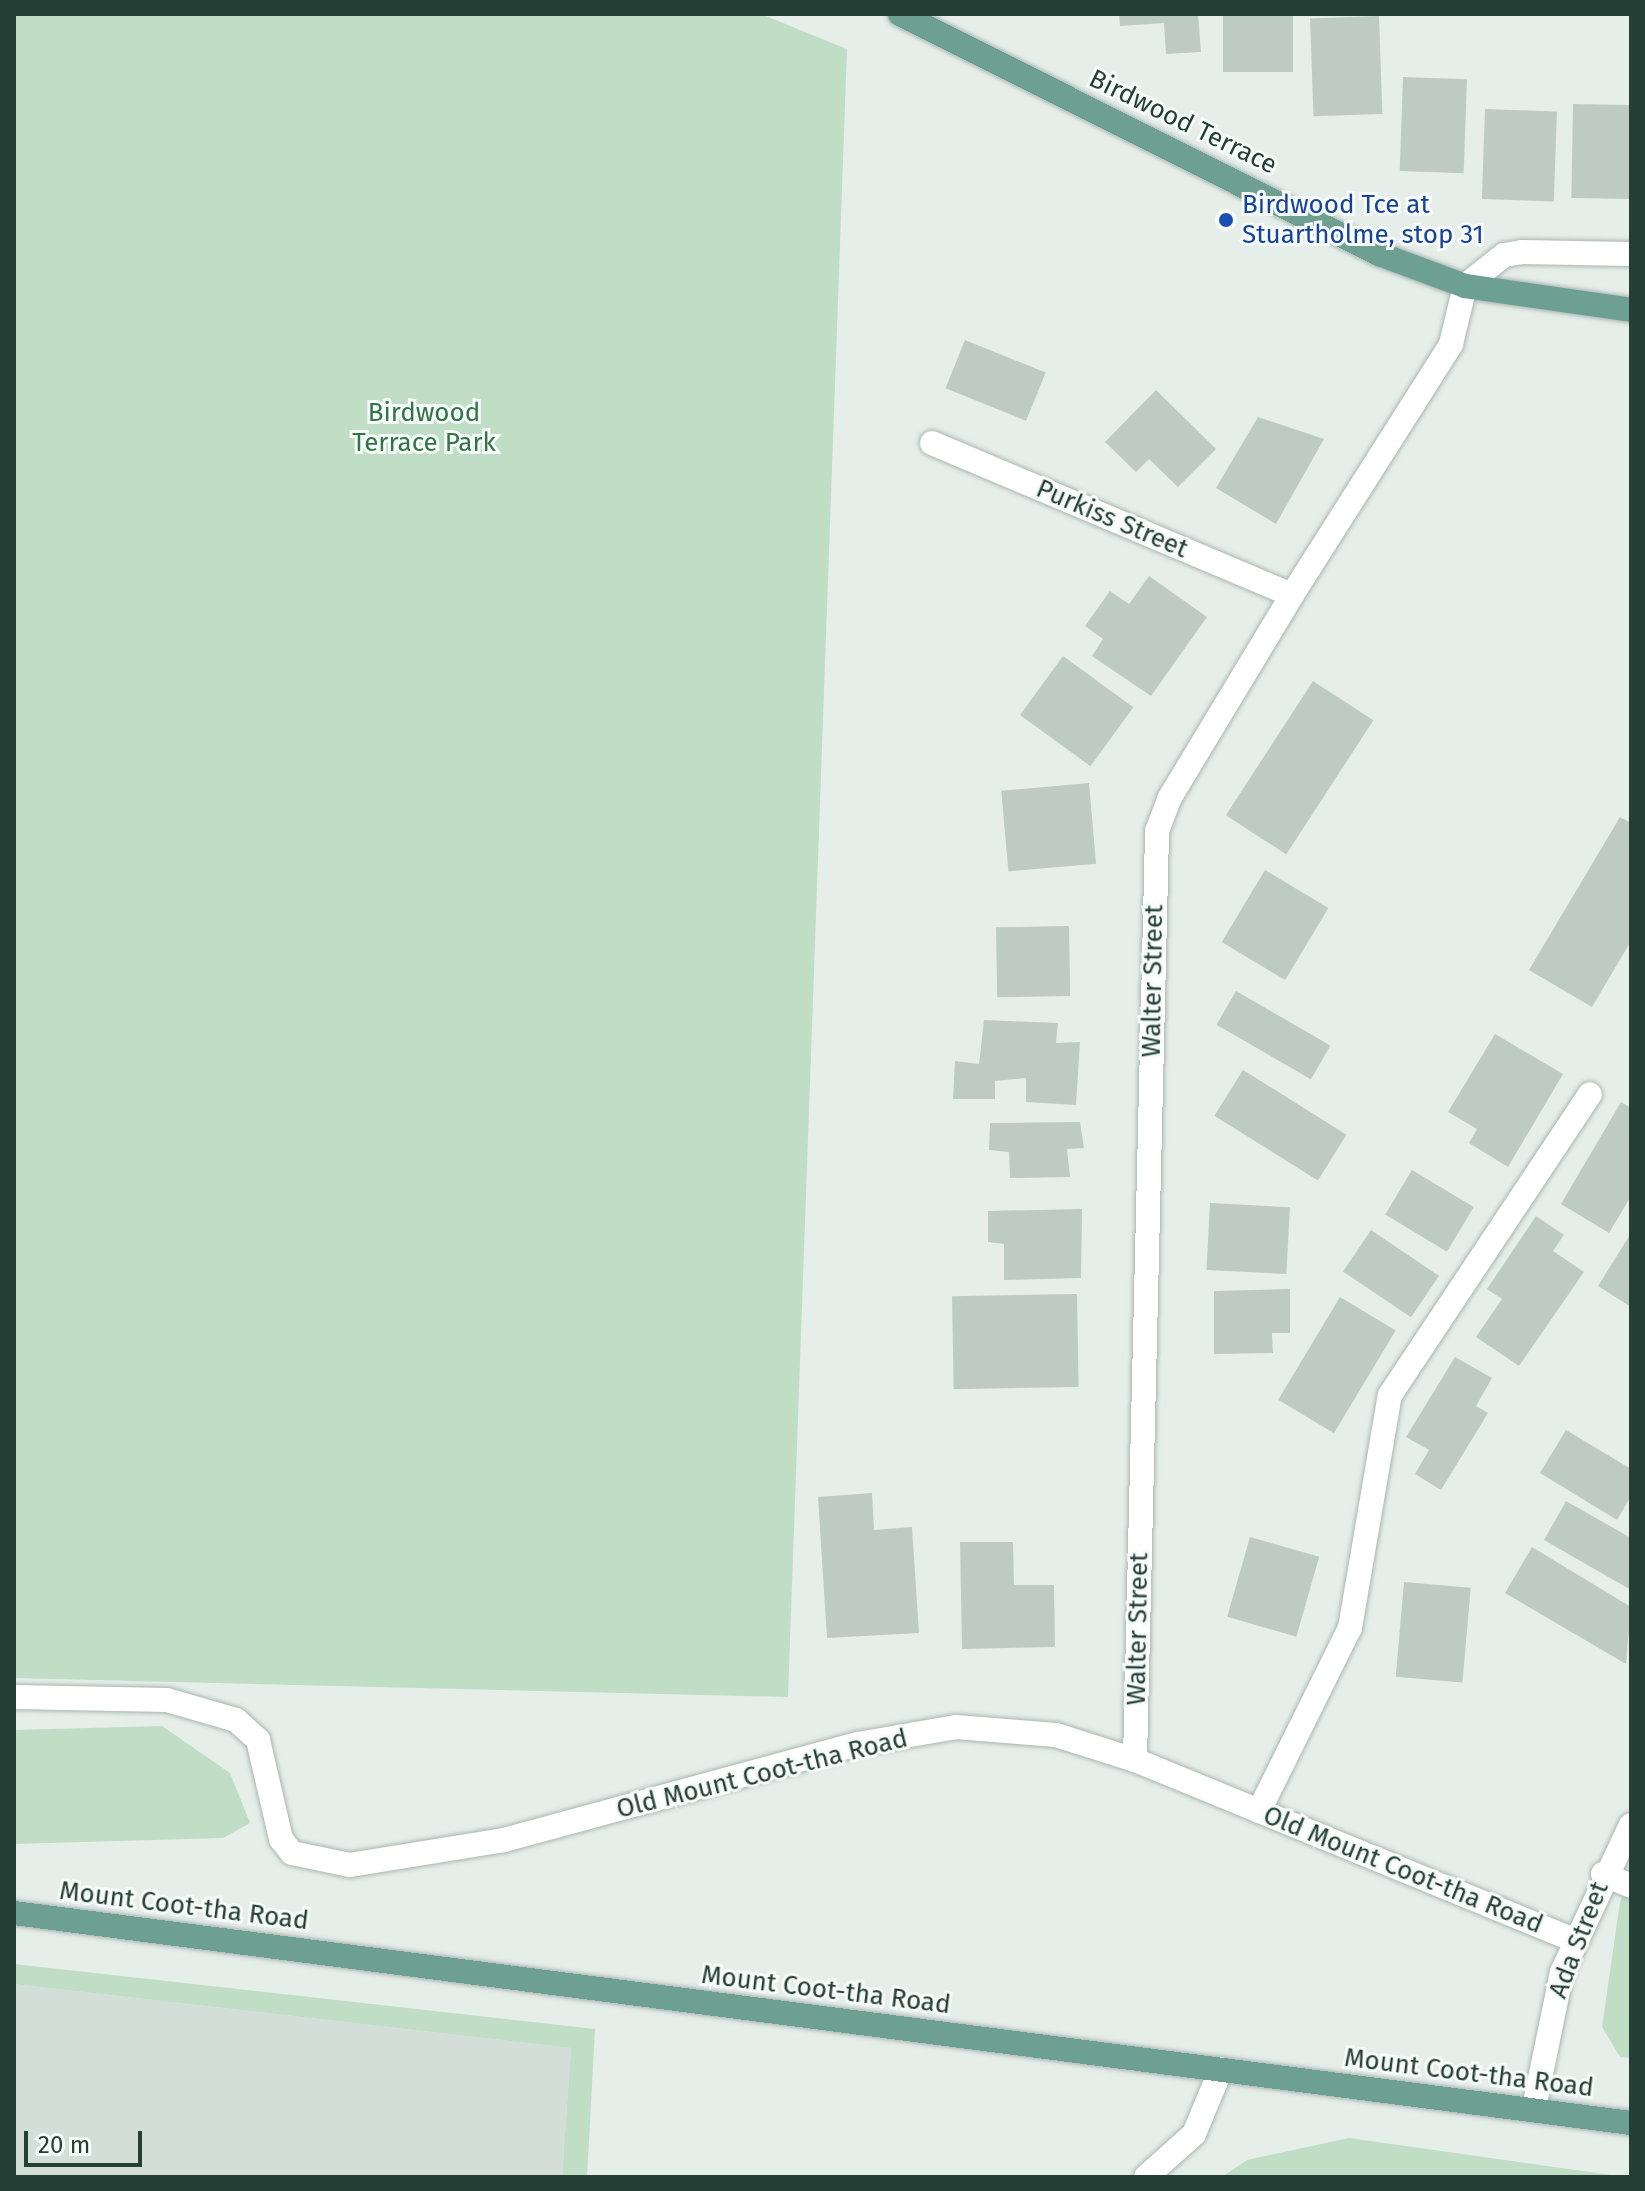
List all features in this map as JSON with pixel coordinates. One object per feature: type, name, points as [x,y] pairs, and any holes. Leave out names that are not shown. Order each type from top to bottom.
[{"type":"main road","name":"Birdwood Terrace","points":[[900,14],[1379,254],[1465,286],[1631,310]]},
{"type":"main road","name":"Mount Coot-tha Road","points":[[14,1913],[1631,2123]]},
{"type":"street","points":[[1465,286],[1504,255],[1522,252],[1631,254]]},
{"type":"street","name":"Walter Street","points":[[1135,1760],[1157,831],[1169,799],[1292,595],[1451,344],[1465,286]]},
{"type":"street","name":"Purkiss Street","points":[[932,443],[1292,595]]},
{"type":"street","points":[[1259,1811],[1350,1628],[1390,1395],[1590,1094]]},
{"type":"street","name":"Old Mount Coot-tha Road","points":[[14,1697],[167,1700],[236,1720],[258,1740],[281,1839],[292,1853],[350,1865],[449,1853],[858,1744],[956,1727],[1056,1735],[1135,1760],[1574,1940]]},
{"type":"street","name":"Ada Street","points":[[1534,2108],[1574,1940],[1603,1874],[1631,1825]]},
{"type":"street","points":[[1603,1874],[1631,1886]]},
{"type":"street","points":[[1146,2177],[1194,2134],[1221,2069]]},
{"type":"shaded area","points":[[14,1984],[571,2048],[562,2177],[14,2177]]},
{"type":"green space","name":"Birdwood Terrace Park","points":[[14,14],[761,14],[847,49],[788,1697],[14,1678]]},
{"type":"green space","points":[[162,1726],[230,1773],[250,1823],[223,1838],[14,1844],[14,1730]]},
{"type":"green space","points":[[1631,1879],[1631,2058],[1620,2057],[1602,2027],[1620,1902]]},
{"type":"green space","points":[[14,1964],[595,2029],[587,2177],[562,2177],[571,2048],[14,1984]]},
{"type":"green space","points":[[1349,2138],[1625,2177],[1222,2177],[1247,2160]]},
{"type":"building","points":[[1119,14],[1198,14],[1201,52],[1166,54],[1164,23],[1120,26]]},
{"type":"building","points":[[1223,14],[1293,14],[1293,72],[1223,72]]},
{"type":"building","points":[[1379,16],[1382,114],[1313,116],[1310,18]]},
{"type":"building","points":[[1403,77],[1467,79],[1464,173],[1400,171]]},
{"type":"building","points":[[1573,104],[1631,105],[1629,199],[1571,198]]},
{"type":"building","points":[[1485,109],[1557,112],[1554,201],[1482,199]]},
{"type":"building","points":[[965,340],[1046,373],[1026,421],[946,388]]},
{"type":"building","points":[[1156,390],[1216,449],[1178,487],[1149,459],[1136,472],[1105,442]]},
{"type":"building","points":[[1258,417],[1324,439],[1276,524],[1216,488]]},
{"type":"building","points":[[1149,576],[1207,617],[1151,696],[1092,656],[1103,639],[1085,626],[1110,591],[1129,604]]},
{"type":"building","points":[[1063,656],[1133,707],[1090,766],[1020,715]]},
{"type":"building","points":[[1313,681],[1373,720],[1286,854],[1226,815]]},
{"type":"building","points":[[1089,783],[1096,864],[1008,871],[1001,791]]},
{"type":"building","points":[[1620,817],[1631,823],[1631,941],[1592,1007],[1529,970]]},
{"type":"building","points":[[1265,870],[1328,908],[1285,980],[1222,942]]},
{"type":"building","points":[[1069,926],[1070,996],[997,997],[996,927]]},
{"type":"building","points":[[1236,991],[1330,1046],[1311,1079],[1216,1025]]},
{"type":"building","points":[[984,1020],[1058,1023],[1056,1043],[1080,1042],[1076,1105],[1026,1102],[1026,1078],[995,1081],[995,1099],[953,1099],[955,1061],[979,1064]]},
{"type":"building","points":[[1495,1034],[1563,1074],[1508,1167],[1469,1143],[1477,1129],[1448,1112]]},
{"type":"building","points":[[1243,1070],[1346,1135],[1318,1180],[1214,1116]]},
{"type":"building","points":[[1621,1102],[1631,1108],[1631,1196],[1609,1233],[1561,1204]]},
{"type":"building","points":[[1080,1122],[1084,1148],[1067,1149],[1070,1177],[1010,1178],[1009,1152],[989,1150],[990,1123]]},
{"type":"building","points":[[1412,1170],[1474,1207],[1447,1252],[1385,1215]]},
{"type":"building","points":[[1210,1203],[1290,1207],[1286,1274],[1206,1270]]},
{"type":"building","points":[[1082,1209],[1081,1278],[1004,1280],[1004,1244],[988,1242],[988,1211]]},
{"type":"building","points":[[1536,1216],[1564,1235],[1553,1251],[1584,1272],[1519,1366],[1476,1337],[1502,1299],[1487,1289]]},
{"type":"building","points":[[1371,1230],[1439,1276],[1411,1317],[1343,1271]]},
{"type":"building","points":[[1631,1233],[1631,1307],[1598,1286]]},
{"type":"building","points":[[1290,1289],[1290,1333],[1272,1333],[1273,1353],[1214,1354],[1214,1291]]},
{"type":"building","points":[[1077,1294],[1079,1387],[954,1389],[952,1296]]},
{"type":"building","points":[[1340,1297],[1396,1330],[1334,1433],[1278,1400]]},
{"type":"building","points":[[1455,1357],[1492,1378],[1476,1406],[1488,1413],[1441,1490],[1415,1474],[1429,1450],[1406,1437]]},
{"type":"building","points":[[1566,1430],[1631,1469],[1631,1496],[1617,1520],[1540,1473]]},
{"type":"building","points":[[872,1493],[874,1530],[912,1527],[919,1633],[827,1638],[818,1497]]},
{"type":"building","points":[[1566,1501],[1631,1538],[1631,1590],[1544,1540]]},
{"type":"building","points":[[1250,1537],[1319,1557],[1296,1637],[1227,1617]]},
{"type":"building","points":[[960,1542],[1013,1542],[1014,1585],[1054,1585],[1055,1647],[962,1649]]},
{"type":"building","points":[[1532,1547],[1631,1607],[1626,1664],[1505,1593]]},
{"type":"building","points":[[1404,1582],[1471,1588],[1462,1682],[1396,1677]]},
{"type":"place","name":"Birdwood Tce at Stuartholme, stop 31","points":[[1226,220]]}]
